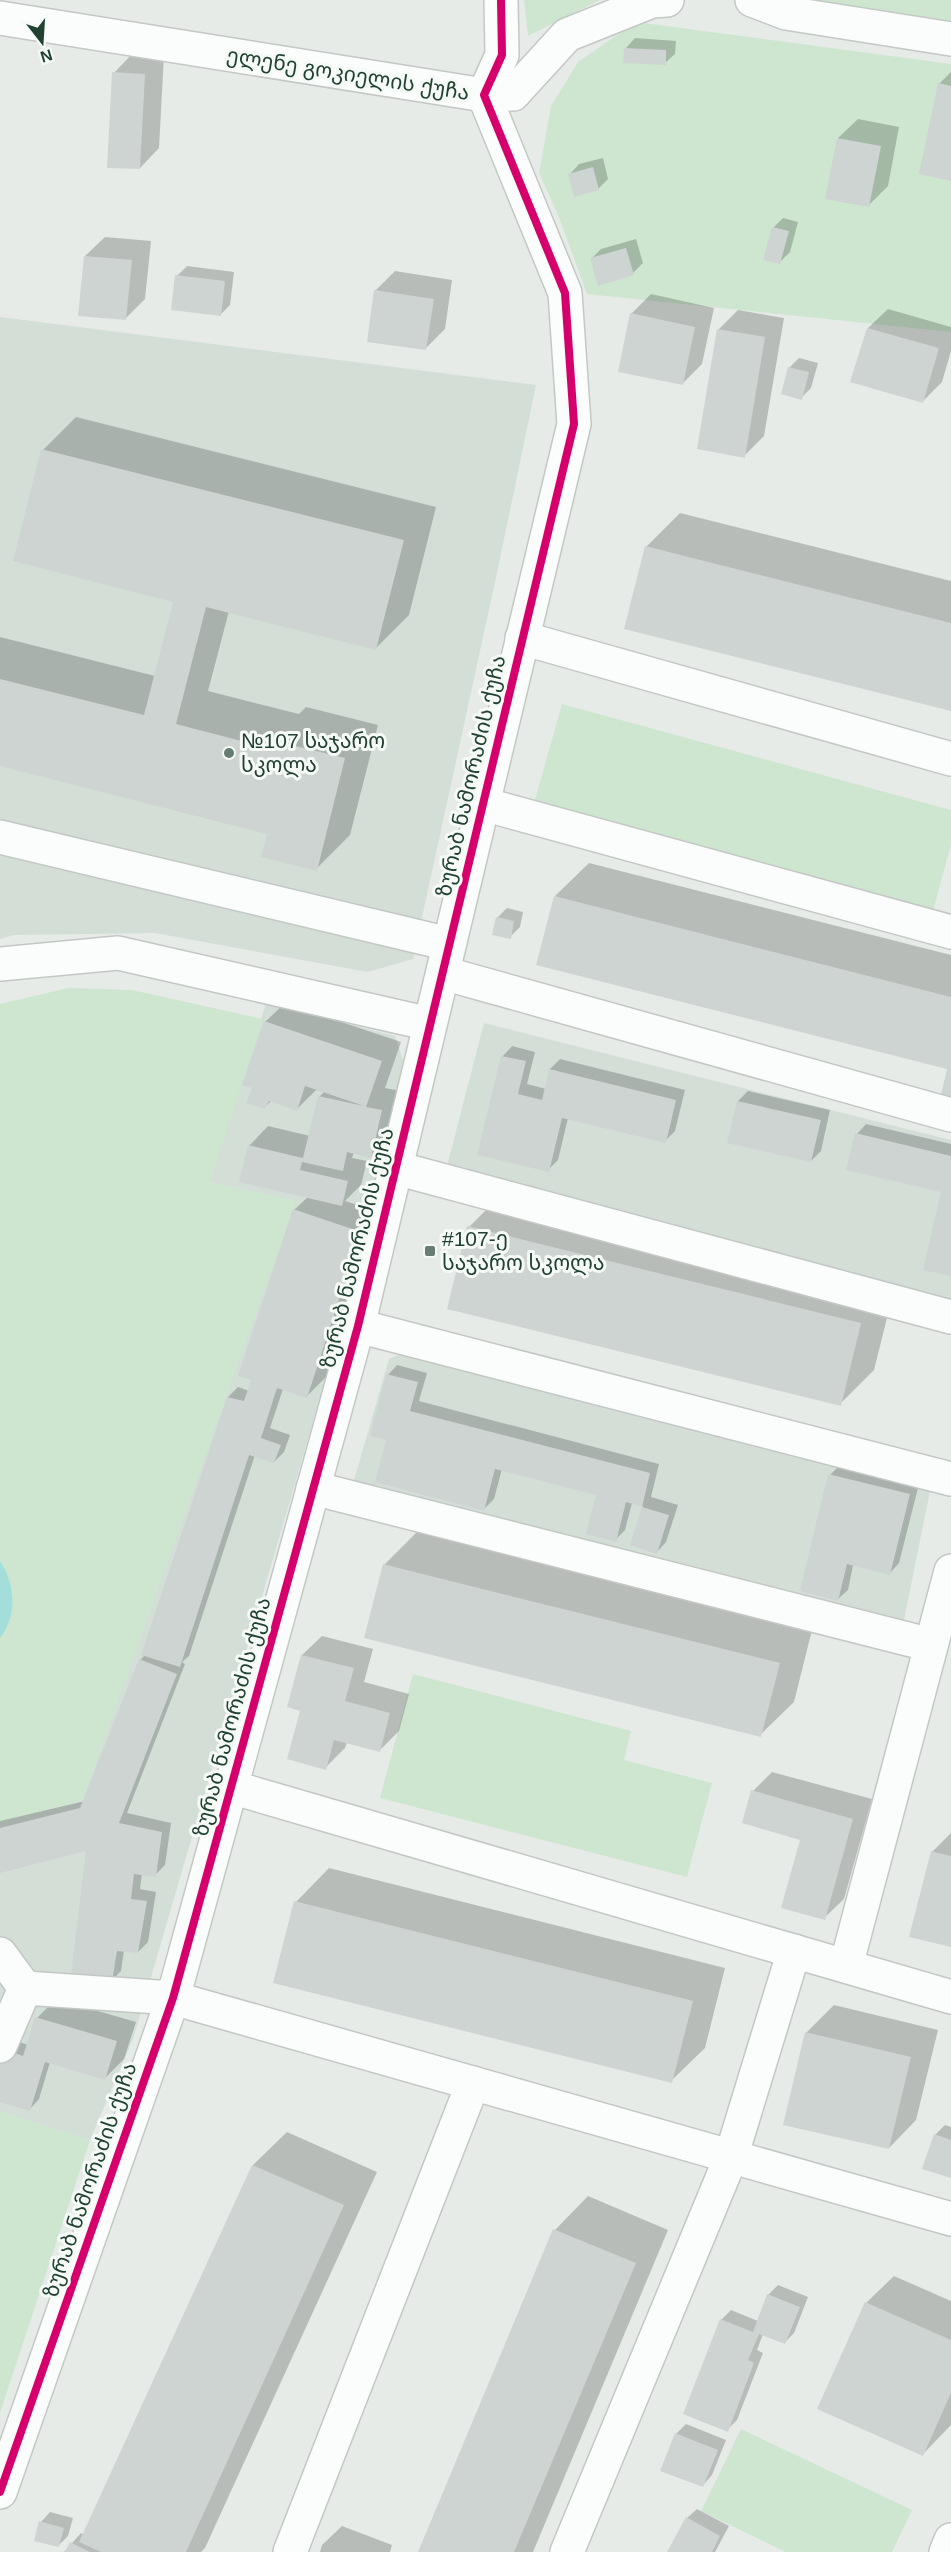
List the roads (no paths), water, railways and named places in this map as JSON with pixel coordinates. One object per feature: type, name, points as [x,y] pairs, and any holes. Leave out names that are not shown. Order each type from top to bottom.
[{"type":"street","points":[[484,95],[502,55],[501,0]]},
{"type":"street","name":"ელენე გოკიელის ქუჩა","points":[[0,18],[484,95],[513,94],[567,35],[652,1],[667,0]]},
{"type":"street","points":[[752,0],[786,13],[951,39]]},
{"type":"street","name":"ზურაბ ნამორაძის ქუჩა","points":[[0,2492],[173,1998],[358,1326],[574,424],[565,292],[484,95]]},
{"type":"street","points":[[522,638],[951,759]]},
{"type":"street","points":[[483,804],[951,931]]},
{"type":"street","points":[[0,837],[446,958],[951,1115]]},
{"type":"street","points":[[0,964],[8,961],[118,953],[430,1024]]},
{"type":"street","points":[[396,1167],[951,1317]]},
{"type":"street","points":[[358,1326],[951,1479]]},
{"type":"street","points":[[313,1488],[931,1645]]},
{"type":"street","points":[[846,1966],[951,1571]]},
{"type":"street","points":[[231,1787],[951,1997]]},
{"type":"street","points":[[567,2552],[731,2157],[794,1951]]},
{"type":"street","points":[[0,1954],[25,1988],[173,1998],[951,2219]]},
{"type":"street","points":[[0,2046],[25,1988]]},
{"type":"street","points":[[290,2552],[473,2084]]},
{"type":"street","points":[[946,2552],[951,2540]]},
{"type":"water","points":[[0,1561],[9,1580],[12,1610],[10,1620],[0,1638]]},
{"type":"place","name":"№107 საჯარო სკოლა","points":[[229,753]]},
{"type":"place","name":"#107-ე საჯარო სკოლა","points":[[430,1251]]}]
